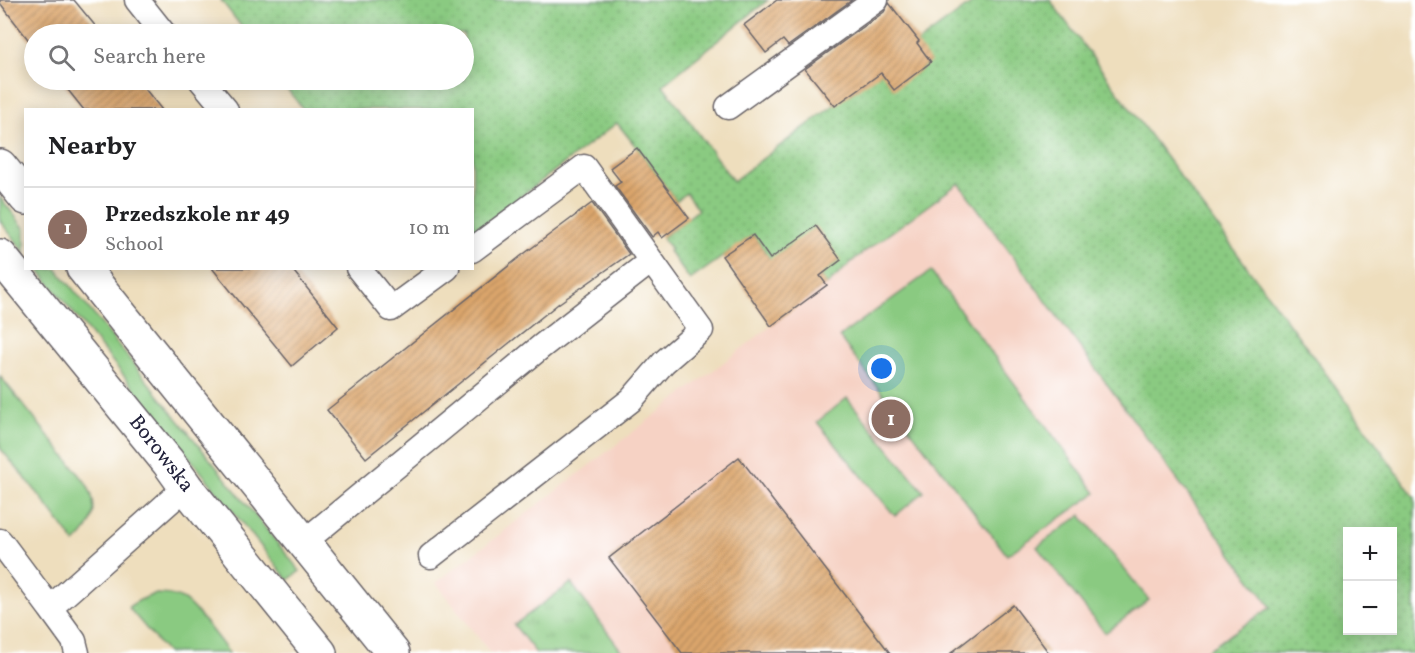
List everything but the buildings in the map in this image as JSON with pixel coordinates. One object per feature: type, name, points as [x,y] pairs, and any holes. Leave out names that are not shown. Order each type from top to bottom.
[{"type":"street","points":[[0,166],[24,196]]},
{"type":"street","name":"Borowska","points":[[0,256],[320,653]]},
{"type":"street","points":[[85,270],[393,653]]},
{"type":"lane","points":[[137,0],[156,24]]},
{"type":"lane","points":[[728,106],[876,0]]},
{"type":"lane","points":[[209,90],[223,108]]},
{"type":"lane","points":[[431,556],[632,400],[664,362],[701,330],[584,167],[474,249]]},
{"type":"lane","points":[[304,542],[542,346],[651,261]]},
{"type":"lane","points":[[360,270],[392,309],[444,270]]},
{"type":"lane","points":[[50,608],[186,487]]},
{"type":"lane","points":[[0,541],[74,641],[76,653]]},
{"type":"shaded area","points":[[959,183],[1271,607],[1203,653],[490,653],[436,583],[827,285],[856,258]]},
{"type":"green space","points":[[221,0],[768,0],[663,85],[733,181],[976,0],[1050,0],[1415,498],[1415,653],[1203,653],[1271,607],[959,183],[856,258],[827,285],[799,248],[774,265],[753,235],[690,280],[662,238],[698,210],[686,193],[676,201],[617,123],[474,232],[474,108],[302,108],[288,90],[474,90],[474,24],[239,24]]},
{"type":"green space","points":[[0,197],[24,228],[24,252],[0,221]]},
{"type":"green space","points":[[39,270],[58,270],[300,571],[288,580]]},
{"type":"green space","points":[[931,271],[1096,493],[1007,555],[839,337]]},
{"type":"green space","points":[[0,376],[89,489],[94,505],[91,521],[88,529],[75,543],[0,448]]},
{"type":"green space","points":[[847,398],[924,492],[895,516],[817,422]]},
{"type":"green space","points":[[1081,515],[1149,600],[1105,633],[1037,547]]},
{"type":"green space","points":[[571,583],[623,653],[536,653],[514,625]]},
{"type":"green space","points":[[154,594],[175,596],[187,602],[229,653],[167,653],[128,607]]},
{"type":"place","name":"Przedszkole nr 49","points":[[891,419]]}]
